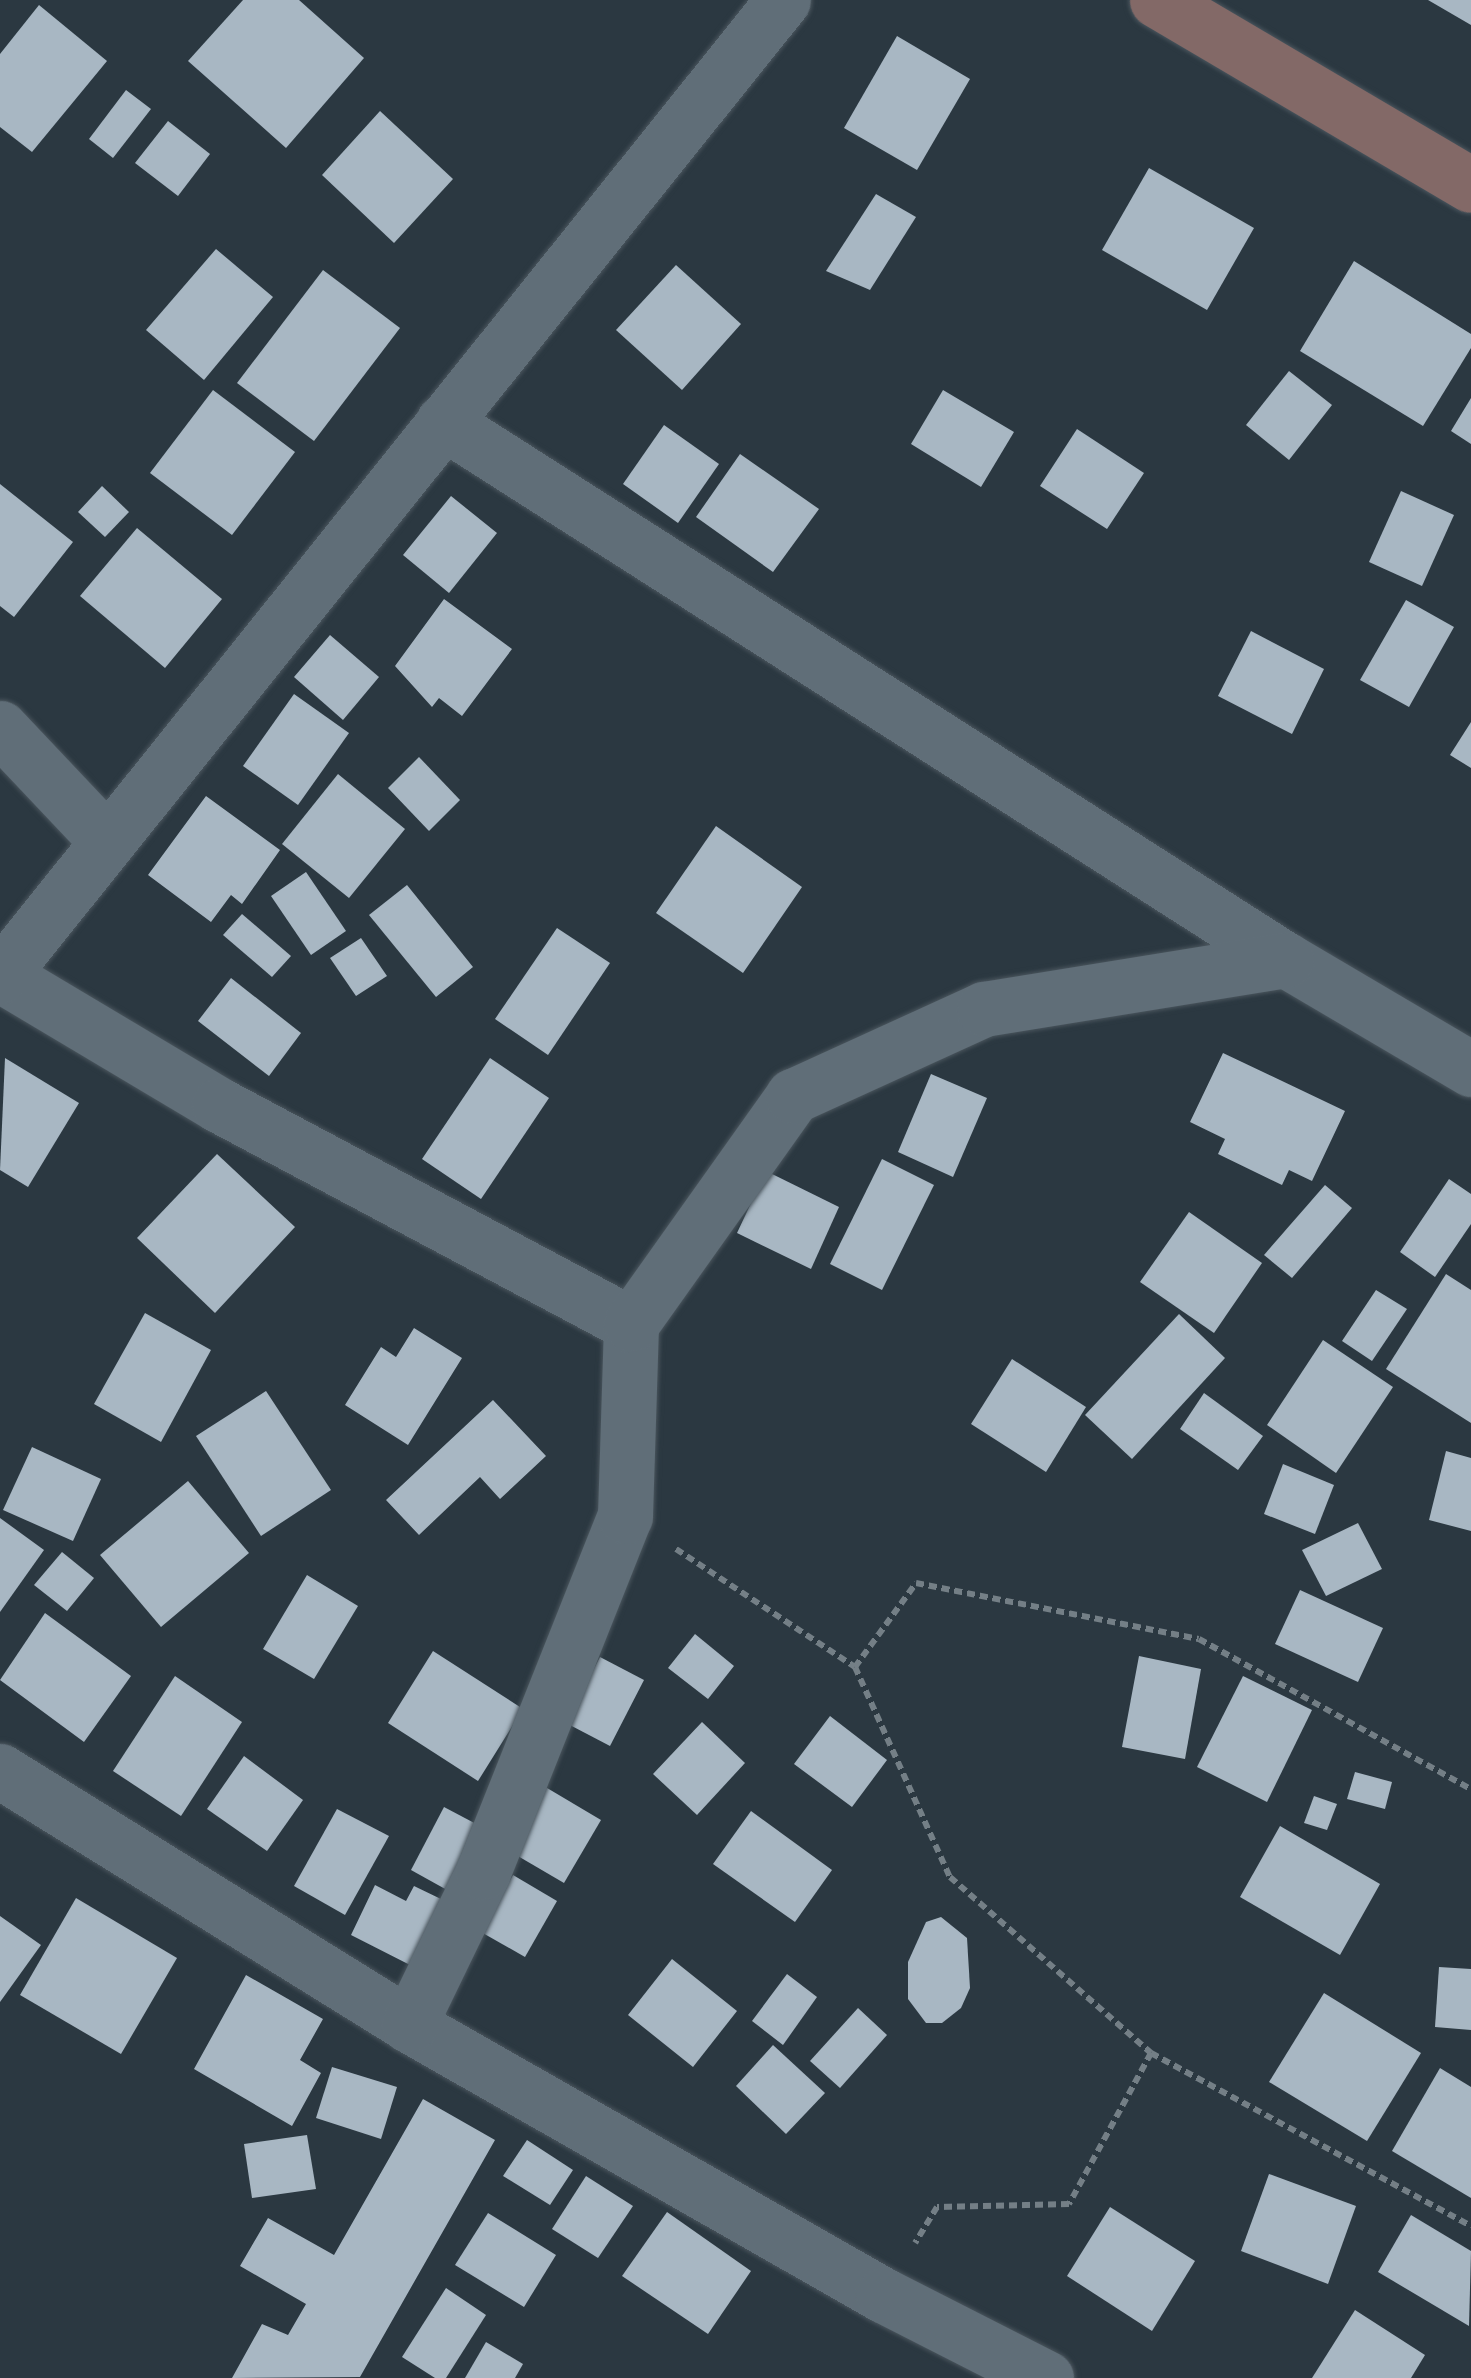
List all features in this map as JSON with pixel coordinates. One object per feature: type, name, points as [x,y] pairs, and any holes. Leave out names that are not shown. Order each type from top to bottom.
[{"type":"street","points":[[631,1324],[218,1105],[0,975],[783,0]]},
{"type":"street","points":[[1157,0],[1471,184]]},
{"type":"street","points":[[443,422],[1286,960],[1471,1069]]},
{"type":"street","points":[[0,728],[107,841]]},
{"type":"street","points":[[409,2025],[483,1872],[625,1516],[631,1324],[793,1096],[984,1008],[1286,960]]},
{"type":"street","points":[[0,1771],[409,2025],[883,2294],[1046,2378]]},
{"type":"path","points":[[625,1516],[855,1667],[950,1877],[1151,2053],[1471,2226]]},
{"type":"path","points":[[855,1667],[916,1584],[1199,1639],[1471,1789]]},
{"type":"path","points":[[883,2294],[937,2207],[1070,2204],[1151,2053]]},
{"type":"building","points":[[243,0],[299,0],[364,58],[286,148],[188,61]]},
{"type":"building","points":[[1428,0],[1471,0],[1471,25]]},
{"type":"building","points":[[39,5],[107,61],[32,152],[0,127],[0,54]]},
{"type":"building","points":[[897,36],[970,79],[917,170],[844,128]]},
{"type":"building","points":[[126,90],[151,109],[113,158],[89,139]]},
{"type":"building","points":[[380,111],[453,179],[394,243],[322,175]]},
{"type":"building","points":[[168,121],[210,154],[178,196],[135,163]]},
{"type":"building","points":[[1149,168],[1254,228],[1207,310],[1102,250]]},
{"type":"building","points":[[876,194],[916,217],[870,290],[826,271]]},
{"type":"building","points":[[216,249],[273,297],[204,380],[146,330]]},
{"type":"building","points":[[1354,261],[1471,334],[1471,348],[1423,426],[1300,351]]},
{"type":"building","points":[[676,265],[741,324],[682,390],[616,330]]},
{"type":"building","points":[[323,270],[400,328],[314,441],[237,383]]},
{"type":"building","points":[[1289,371],[1332,405],[1289,460],[1246,425]]},
{"type":"building","points":[[213,390],[295,452],[232,535],[150,473]]},
{"type":"building","points":[[943,390],[1014,432],[981,487],[911,444]]},
{"type":"building","points":[[1471,398],[1471,444],[1451,431]]},
{"type":"building","points":[[664,425],[719,464],[678,523],[623,484]]},
{"type":"building","points":[[1077,429],[1144,473],[1107,529],[1040,486]]},
{"type":"building","points":[[740,454],[819,509],[773,572],[696,517]]},
{"type":"building","points":[[0,484],[73,542],[14,617],[0,606]]},
{"type":"building","points":[[102,486],[129,512],[105,537],[78,512]]},
{"type":"building","points":[[1401,491],[1454,515],[1422,586],[1369,562]]},
{"type":"building","points":[[451,496],[497,533],[449,593],[403,555]]},
{"type":"building","points":[[137,528],[222,599],[165,668],[80,596]]},
{"type":"building","points":[[444,599],[512,649],[462,716],[439,698],[432,707],[395,666]]},
{"type":"building","points":[[1406,600],[1454,627],[1409,707],[1360,680]]},
{"type":"building","points":[[1251,631],[1324,669],[1292,734],[1218,696]]},
{"type":"building","points":[[330,635],[379,677],[343,720],[294,677]]},
{"type":"building","points":[[294,694],[349,733],[298,805],[243,766]]},
{"type":"building","points":[[1471,722],[1471,768],[1450,755]]},
{"type":"building","points":[[419,757],[460,800],[429,831],[388,788]]},
{"type":"building","points":[[338,774],[405,829],[349,898],[282,844]]},
{"type":"building","points":[[206,796],[280,850],[242,904],[231,895],[211,922],[148,875]]},
{"type":"building","points":[[716,826],[802,887],[743,973],[656,913]]},
{"type":"building","points":[[306,872],[346,931],[311,955],[271,896]]},
{"type":"building","points":[[407,885],[473,967],[436,997],[369,915]]},
{"type":"building","points":[[242,914],[291,956],[272,977],[223,935]]},
{"type":"building","points":[[557,928],[610,963],[548,1055],[495,1019]]},
{"type":"building","points":[[361,938],[387,976],[356,996],[330,958]]},
{"type":"building","points":[[231,978],[301,1033],[269,1076],[198,1021]]},
{"type":"building","points":[[1223,1053],[1345,1111],[1312,1181],[1289,1170],[1282,1185],[1218,1154],[1225,1139],[1190,1122]]},
{"type":"building","points":[[5,1058],[79,1103],[28,1187],[0,1170]]},
{"type":"building","points":[[490,1058],[549,1098],[481,1199],[422,1159]]},
{"type":"building","points":[[931,1074],[987,1098],[953,1177],[898,1152]]},
{"type":"building","points":[[217,1154],[295,1227],[215,1313],[137,1238]]},
{"type":"building","points":[[882,1159],[934,1185],[882,1290],[830,1264]]},
{"type":"building","points":[[766,1171],[839,1207],[811,1269],[737,1233]]},
{"type":"building","points":[[1449,1179],[1471,1194],[1471,1224],[1435,1277],[1400,1252]]},
{"type":"building","points":[[1325,1185],[1352,1208],[1292,1278],[1264,1255]]},
{"type":"building","points":[[1189,1212],[1262,1263],[1214,1333],[1140,1282]]},
{"type":"building","points":[[1446,1274],[1471,1290],[1471,1423],[1386,1369]]},
{"type":"building","points":[[1376,1290],[1407,1309],[1372,1361],[1342,1341]]},
{"type":"building","points":[[145,1313],[211,1350],[161,1442],[94,1404]]},
{"type":"building","points":[[1179,1314],[1225,1358],[1132,1459],[1085,1415]]},
{"type":"building","points":[[414,1328],[462,1358],[408,1445],[345,1405],[381,1347],[396,1357]]},
{"type":"building","points":[[1323,1340],[1393,1387],[1336,1473],[1267,1425]]},
{"type":"building","points":[[1012,1359],[1086,1407],[1046,1472],[971,1424]]},
{"type":"building","points":[[266,1391],[331,1490],[261,1536],[196,1436]]},
{"type":"building","points":[[1204,1393],[1263,1436],[1238,1470],[1180,1429]]},
{"type":"building","points":[[493,1400],[546,1456],[500,1499],[480,1477],[419,1535],[386,1500]]},
{"type":"building","points":[[32,1447],[101,1479],[73,1541],[3,1510]]},
{"type":"building","points":[[1446,1451],[1471,1458],[1471,1531],[1429,1520]]},
{"type":"building","points":[[1283,1464],[1334,1485],[1315,1534],[1264,1514]]},
{"type":"building","points":[[188,1481],[249,1553],[161,1627],[100,1555]]},
{"type":"building","points":[[0,1518],[44,1550],[0,1612]]},
{"type":"building","points":[[1358,1523],[1382,1569],[1326,1596],[1302,1550]]},
{"type":"building","points":[[62,1552],[94,1578],[67,1611],[34,1585]]},
{"type":"building","points":[[307,1575],[358,1606],[314,1679],[263,1649]]},
{"type":"building","points":[[1300,1590],[1383,1628],[1358,1682],[1275,1644]]},
{"type":"building","points":[[45,1613],[131,1676],[84,1742],[0,1680]]},
{"type":"building","points":[[695,1634],[734,1666],[708,1699],[668,1668]]},
{"type":"building","points":[[433,1651],[523,1709],[478,1781],[388,1723]]},
{"type":"building","points":[[1139,1656],[1201,1669],[1185,1759],[1122,1747]]},
{"type":"building","points":[[600,1657],[644,1680],[610,1746],[566,1723]]},
{"type":"building","points":[[175,1676],[242,1722],[181,1816],[113,1771]]},
{"type":"building","points":[[1243,1676],[1312,1710],[1267,1802],[1197,1767]]},
{"type":"building","points":[[830,1716],[887,1760],[852,1807],[794,1764]]},
{"type":"building","points":[[702,1722],[745,1763],[697,1815],[653,1774]]},
{"type":"building","points":[[244,1756],[303,1800],[267,1851],[207,1809]]},
{"type":"building","points":[[1355,1772],[1392,1782],[1385,1809],[1347,1799]]},
{"type":"building","points":[[542,1785],[601,1820],[564,1883],[504,1848]]},
{"type":"building","points":[[1314,1796],[1337,1804],[1327,1830],[1304,1823]]},
{"type":"building","points":[[444,1807],[480,1826],[447,1890],[411,1870]]},
{"type":"building","points":[[337,1809],[389,1836],[345,1915],[294,1886]]},
{"type":"building","points":[[751,1811],[832,1870],[795,1922],[713,1864]]},
{"type":"building","points":[[1280,1826],[1380,1884],[1340,1955],[1240,1897]]},
{"type":"building","points":[[513,1875],[557,1901],[525,1957],[481,1932]]},
{"type":"building","points":[[375,1885],[406,1901],[414,1886],[443,1900],[410,1965],[351,1935]]},
{"type":"building","points":[[76,1898],[177,1958],[121,2054],[20,1995]]},
{"type":"building","points":[[0,1916],[41,1945],[0,2002]]},
{"type":"building","points":[[941,1917],[967,1938],[970,1988],[961,2008],[942,2023],[926,2023],[908,1999],[908,1962],[926,1922]]},
{"type":"building","points":[[672,1959],[737,2011],[693,2067],[628,2015]]},
{"type":"building","points":[[1439,1967],[1471,1969],[1471,2030],[1435,2027]]},
{"type":"building","points":[[787,1974],[817,1997],[783,2045],[752,2021]]},
{"type":"building","points":[[246,1975],[323,2019],[300,2060],[321,2073],[292,2126],[194,2069]]},
{"type":"building","points":[[1324,1993],[1421,2053],[1367,2141],[1269,2082]]},
{"type":"building","points":[[858,2008],[887,2035],[840,2088],[810,2061]]},
{"type":"building","points":[[773,2045],[825,2093],[786,2134],[736,2086]]},
{"type":"building","points":[[332,2067],[397,2087],[381,2139],[316,2118]]},
{"type":"building","points":[[1440,2068],[1471,2087],[1471,2198],[1392,2151]]},
{"type":"building","points":[[423,2099],[495,2140],[360,2377],[232,2378],[262,2324],[288,2335],[306,2304],[240,2266],[268,2218],[334,2255]]},
{"type":"building","points":[[307,2135],[316,2189],[252,2198],[244,2144]]},
{"type":"building","points":[[527,2140],[573,2170],[550,2205],[503,2176]]},
{"type":"building","points":[[1269,2174],[1356,2206],[1328,2284],[1241,2251]]},
{"type":"building","points":[[586,2176],[633,2206],[598,2258],[552,2229]]},
{"type":"building","points":[[1110,2207],[1195,2261],[1152,2331],[1067,2276]]},
{"type":"building","points":[[667,2212],[751,2271],[708,2334],[622,2276]]},
{"type":"building","points":[[488,2213],[556,2255],[524,2307],[455,2265]]},
{"type":"building","points":[[1411,2215],[1471,2251],[1469,2326],[1378,2272]]},
{"type":"building","points":[[446,2288],[486,2315],[446,2378],[435,2378],[402,2357]]},
{"type":"building","points":[[1355,2310],[1425,2355],[1411,2378],[1312,2378]]},
{"type":"building","points":[[486,2342],[523,2364],[515,2378],[465,2378]]}]
